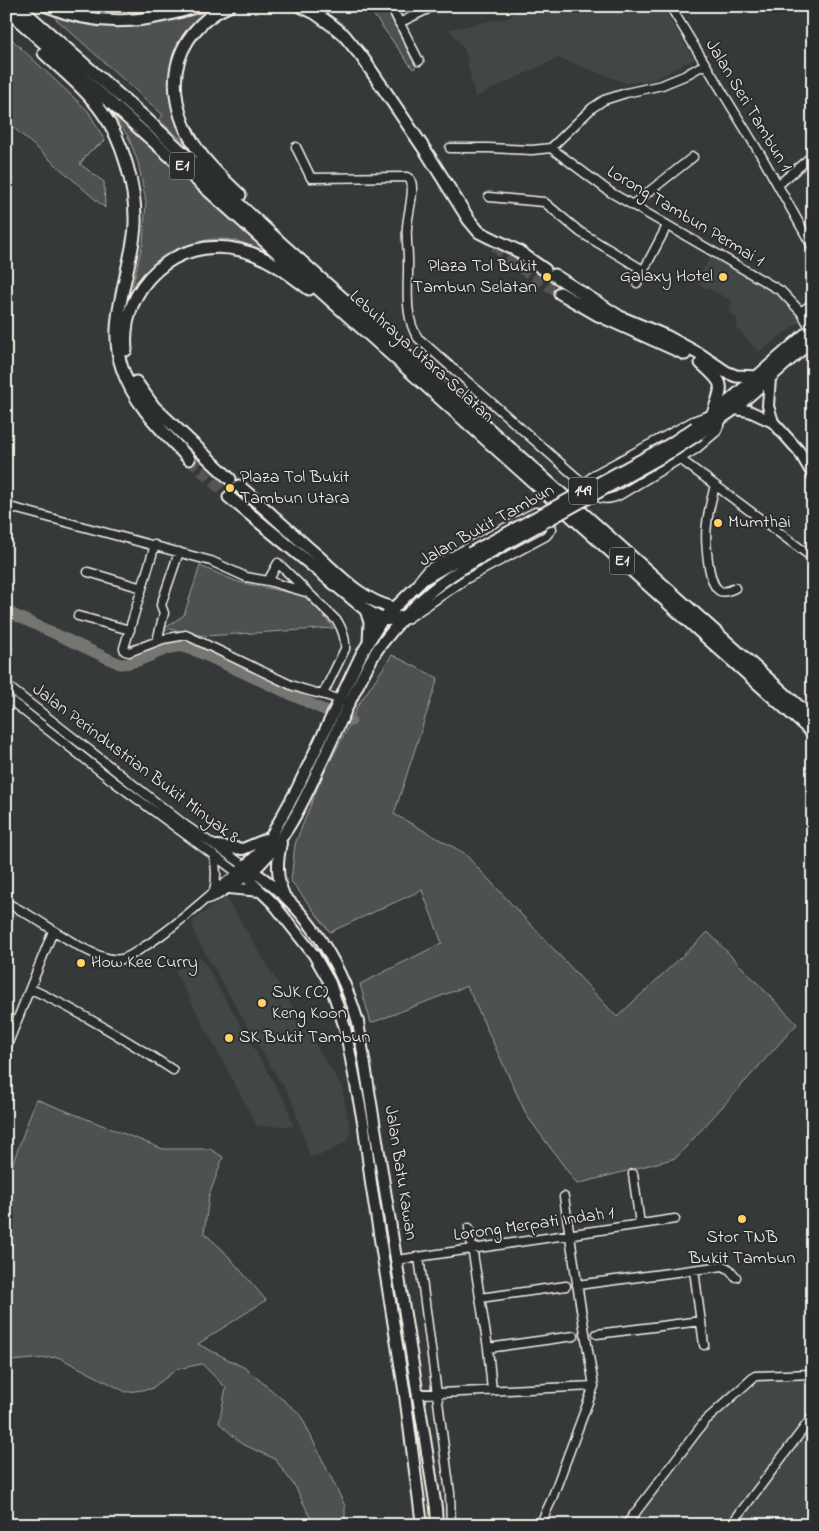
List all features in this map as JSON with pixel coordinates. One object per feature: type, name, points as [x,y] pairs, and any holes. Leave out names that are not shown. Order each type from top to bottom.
[{"type":"highway","name":"Lebuhraya Utara–Selatan","points":[[18,6],[813,719]]},
{"type":"highway","points":[[47,6],[84,18],[115,22],[155,18],[198,6]]},
{"type":"highway","points":[[229,6],[208,18],[194,32],[183,48],[176,74],[176,102],[186,130],[202,156],[257,212],[282,244]]},
{"type":"highway","points":[[300,6],[324,19],[352,44],[374,73],[469,220],[479,232],[518,251],[620,317],[668,337],[701,355],[726,372],[736,376],[758,377]]},
{"type":"highway","points":[[317,6],[336,19],[368,52],[402,103],[427,153]]},
{"type":"highway","name":"Lebuhraya Utara–Selatan","points":[[6,9],[813,732]]},
{"type":"highway","points":[[6,17],[84,91],[102,111],[124,155],[131,183],[135,224],[119,308],[117,333],[120,361],[125,377],[138,400],[168,437],[189,459]]},
{"type":"highway","points":[[357,324],[268,260],[242,250],[217,248],[188,252],[166,263],[146,281],[133,303],[125,329],[127,357],[132,374],[142,392],[154,407],[234,483],[349,584],[370,600],[394,608]]},
{"type":"highway","points":[[560,294],[598,315],[698,360],[718,378],[720,383],[717,417]]},
{"type":"highway","points":[[229,497],[366,610],[382,620],[401,620]]},
{"type":"highway","points":[[366,610],[370,622],[369,642]]},
{"type":"main road","name":"Jalan Bukit Tambun","points":[[245,872],[272,852],[283,837],[309,790],[339,726],[343,705],[361,655],[382,620],[410,592],[429,575],[473,557],[670,444],[697,431],[717,417],[812,328]]},
{"type":"main road","name":"Jalan Bukit Tambun","points":[[717,417],[734,409],[813,340]]},
{"type":"main road","points":[[770,378],[768,406],[773,422]]},
{"type":"main road","points":[[734,409],[750,411],[773,422],[800,451],[813,475]]},
{"type":"main road","name":"Jalan Bukit Tambun","points":[[245,872],[271,836],[296,791],[329,722],[343,705],[374,654],[401,620],[437,585],[473,557]]},
{"type":"main road","points":[[215,849],[242,849],[271,836]]},
{"type":"main road","points":[[283,837],[277,860],[277,874],[285,898]]},
{"type":"main road","name":"Jalan Batu Kawan","points":[[245,872],[283,915],[317,959],[330,983],[345,1028],[364,1127],[423,1525]]},
{"type":"main road","name":"Jalan Batu Kawan","points":[[245,872],[285,898],[321,938],[334,960],[352,1000],[364,1052],[436,1508],[436,1525]]},
{"type":"main road","points":[[230,888],[261,891]]},
{"type":"street","points":[[390,6],[419,61]]},
{"type":"street","name":"Jalan Seri Tambun 1","points":[[670,6],[778,185],[813,248]]},
{"type":"street","points":[[399,23],[428,9]]},
{"type":"street","points":[[450,148],[532,150],[552,148],[592,108],[604,100],[662,85],[684,76],[705,64]]},
{"type":"street","points":[[296,147],[311,178],[410,179],[413,187],[406,229],[408,299],[410,315],[418,338],[602,500],[618,496],[696,449],[716,432],[717,417],[693,421],[601,471],[584,484]]},
{"type":"street","name":"Lorong Tambun Permai 1","points":[[552,148],[610,192],[781,291],[801,312],[812,328]]},
{"type":"street","points":[[778,185],[813,155]]},
{"type":"street","points":[[632,205],[693,157]]},
{"type":"street","points":[[489,197],[544,202],[580,232],[643,270]]},
{"type":"street","points":[[637,283],[666,226]]},
{"type":"street","points":[[801,312],[813,303]]},
{"type":"street","points":[[680,459],[813,558]]},
{"type":"street","points":[[715,486],[707,522],[707,547],[711,579],[720,591],[735,588]]},
{"type":"street","points":[[6,506],[180,552],[211,561],[246,577],[268,581],[309,593]]},
{"type":"street","points":[[401,620],[466,579],[546,536],[552,529],[550,520],[546,513],[535,512],[431,567],[410,592]]},
{"type":"street","points":[[155,545],[124,648],[125,651],[128,652],[174,636],[186,635],[292,685],[307,691],[323,694],[343,705]]},
{"type":"street","points":[[157,641],[164,613],[161,605],[180,552]]},
{"type":"street","points":[[268,581],[278,563],[338,622],[346,641],[345,649],[323,694]]},
{"type":"street","points":[[88,572],[142,588]]},
{"type":"street","points":[[78,616],[130,630]]},
{"type":"street","name":"Jalan Perindustrian Bukit Minyak 8","points":[[6,685],[245,872]]},
{"type":"street","name":"Jalan Perindustrian Bukit Minyak 8","points":[[6,697],[180,832],[215,849]]},
{"type":"street","points":[[214,891],[217,878],[215,849]]},
{"type":"street","name":"Jalan Bukit Tambun","points":[[206,900],[218,896],[230,888],[245,872]]},
{"type":"street","name":"Jalan Bukit Tambun","points":[[6,904],[104,958],[123,959],[158,938],[206,900],[214,891],[245,872]]},
{"type":"street","points":[[6,1048],[53,931]]},
{"type":"street","points":[[31,989],[67,1006],[123,1037],[174,1070]]},
{"type":"street","points":[[634,1174],[640,1224]]},
{"type":"street","points":[[540,1525],[551,1501],[594,1386],[564,1197]]},
{"type":"street","name":"Lorong Merpati Indah 1","points":[[397,1260],[676,1219]]},
{"type":"street","points":[[469,1228],[488,1348],[492,1391]]},
{"type":"street","points":[[419,1257],[450,1493],[451,1525]]},
{"type":"street","points":[[577,1285],[723,1266],[730,1269],[736,1276]]},
{"type":"street","points":[[694,1270],[704,1345]]},
{"type":"street","points":[[480,1298],[566,1286]]},
{"type":"street","points":[[597,1334],[701,1321]]},
{"type":"street","points":[[488,1348],[574,1336]]},
{"type":"street","points":[[626,1525],[705,1421],[755,1376],[813,1374]]},
{"type":"street","points":[[418,1394],[594,1386]]},
{"type":"street","points":[[731,1525],[813,1416]]},
{"type":"shaded area","points":[[219,6],[204,18],[171,82],[195,152],[159,120],[163,115],[55,18],[54,14],[99,25],[125,27],[161,22]]},
{"type":"shaded area","points":[[516,6],[662,6],[694,59],[653,80],[626,83],[558,58],[475,97],[465,50],[449,29],[512,17]]},
{"type":"shaded area","points":[[386,8],[416,67],[413,69],[373,14]]},
{"type":"shaded area","points":[[6,34],[88,111],[105,141],[89,152],[80,164],[104,182],[105,208],[6,121]]},
{"type":"shaded area","points":[[107,106],[273,256],[249,245],[223,239],[212,239],[189,245],[165,256],[146,272],[137,283],[127,308],[143,242],[146,202],[138,162],[128,136]]},
{"type":"shaded area","points":[[711,257],[780,295],[802,320],[759,352],[736,327],[738,320],[729,311],[733,301],[695,282]]},
{"type":"shaded area","points":[[200,566],[238,582],[306,596],[334,628],[205,636],[170,629],[154,635],[184,615]]},
{"type":"shaded area","points":[[392,655],[438,678],[394,814],[464,853],[617,1017],[708,932],[797,1024],[676,1158],[577,1184],[527,1116],[467,986],[371,1023],[360,984],[442,943],[422,890],[330,932],[291,881],[295,844],[321,779],[357,707]]},
{"type":"shaded area","name":"SJK (C) Keng Koon","points":[[225,896],[342,1088],[351,1134],[347,1141],[329,1152],[310,1157],[291,1098],[272,1069],[196,937],[192,922]]},
{"type":"shaded area","name":"SK Bukit Tambun","points":[[201,957],[287,1105],[293,1126],[257,1126],[175,971]]},
{"type":"shaded area","points":[[36,1099],[163,1149],[210,1149],[223,1157],[209,1196],[204,1233],[223,1250],[266,1300],[198,1344],[245,1368],[300,1414],[345,1506],[345,1525],[314,1525],[296,1488],[275,1459],[242,1444],[219,1423],[226,1388],[202,1364],[177,1369],[151,1389],[126,1392],[58,1357],[10,1361],[6,1366],[6,1182]]},
{"type":"shaded area","points":[[813,1368],[813,1525],[619,1525],[723,1394],[755,1370]]},
{"type":"waterway","points":[[6,611],[120,664],[136,661],[176,647],[189,648],[351,721]]},
{"type":"tunnel","points":[[482,235],[519,267],[560,293]]},
{"type":"tunnel","points":[[189,459],[229,497]]},
{"type":"place","name":"Plaza Tol Bukit Tambun Selatan","points":[[547,277]]},
{"type":"place","name":"Galaxy Hotel","points":[[723,277]]},
{"type":"place","name":"Plaza Tol Bukit Tambun Utara","points":[[230,488]]},
{"type":"place","name":"Mumthai","points":[[718,523]]},
{"type":"place","name":"How Kee Curry","points":[[81,963]]},
{"type":"place","name":"SJK (C) Keng Koon","points":[[262,1003]]},
{"type":"place","name":"SK Bukit Tambun","points":[[229,1038]]},
{"type":"place","name":"Stor TNB Bukit Tambun","points":[[742,1219]]}]
